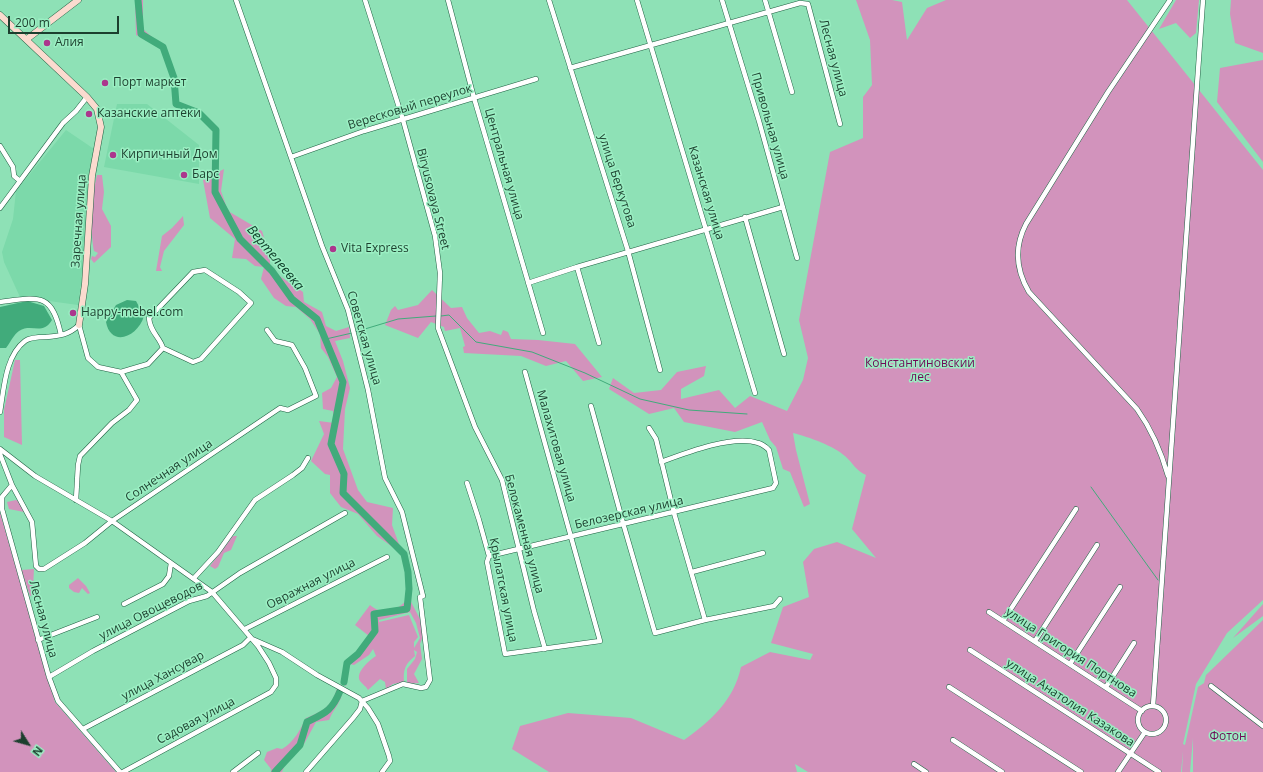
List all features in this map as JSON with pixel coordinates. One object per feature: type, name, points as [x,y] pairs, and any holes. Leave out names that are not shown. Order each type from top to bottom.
[{"type":"street","points":[[27,39],[78,0]]},
{"type":"street","name":"Советская улица","points":[[236,0],[291,157],[348,310],[368,390],[385,478],[402,512],[423,596],[420,597],[430,680],[426,687],[421,688],[403,684],[362,701]]},
{"type":"street","name":"Biryusovaya Street","points":[[365,0],[403,120],[435,236],[440,273],[438,328],[475,427]]},
{"type":"street","name":"Центральная улица","points":[[448,0],[474,98],[543,333]]},
{"type":"street","name":"улица Беркутова","points":[[549,0],[628,252],[660,370]]},
{"type":"street","name":"Казанская улица","points":[[637,0],[755,393]]},
{"type":"street","name":"Привольная улица","points":[[722,0],[797,258]]},
{"type":"street","points":[[765,0],[792,92]]},
{"type":"street","points":[[1169,478],[1157,442],[1149,426],[1137,409],[1029,292],[1022,281],[1017,253],[1019,236],[1026,224],[1108,92],[1170,0]]},
{"type":"street","points":[[1154,706],[1203,0]]},
{"type":"street","name":"Лесная улица","points":[[768,11],[800,3],[808,4],[840,124]]},
{"type":"street","points":[[570,68],[729,24],[768,11]]},
{"type":"street","name":"Заречная улица","points":[[0,15],[87,97],[97,109],[101,127],[92,176],[85,284],[79,325]]},
{"type":"street","name":"Вересковый переулок","points":[[291,157],[364,131],[536,79]]},
{"type":"street","points":[[0,208],[63,123],[76,111],[87,97]]},
{"type":"street","points":[[0,146],[13,167],[14,176],[20,181]]},
{"type":"street","points":[[528,283],[577,267],[783,207]]},
{"type":"street","points":[[745,217],[784,354]]},
{"type":"street","points":[[577,267],[599,343]]},
{"type":"street","points":[[205,270],[240,292],[251,303],[201,359],[194,362],[188,361],[163,348],[161,340],[150,328],[149,318],[193,272],[205,270]]},
{"type":"street","points":[[0,302],[31,298],[43,301],[53,307],[58,320],[61,335]]},
{"type":"street","points":[[0,412],[10,363],[17,349],[26,340],[72,332],[79,325],[88,358],[98,367],[121,372],[148,364],[163,348]]},
{"type":"street","name":"Солнечная улица","points":[[12,485],[32,522],[36,566],[39,569],[44,569],[85,543],[112,520],[280,408],[288,410],[316,396],[305,368],[292,345],[275,341],[267,330]]},
{"type":"street","points":[[76,500],[80,456],[112,423],[129,410],[137,400],[121,372]]},
{"type":"street","name":"Малахитовая улица","points":[[525,372],[600,641],[546,649]]},
{"type":"street","points":[[591,406],[655,633],[705,620],[774,606],[780,599]]},
{"type":"street","name":"Белокаменная улица","points":[[475,427],[502,480],[520,548],[534,611],[546,649]]},
{"type":"street","points":[[650,428],[656,439],[674,513],[705,620]]},
{"type":"street","name":"Белозерская улица","points":[[489,556],[623,523],[674,513],[773,488],[776,482],[769,450],[758,442],[737,441],[720,444],[661,462]]},
{"type":"street","points":[[0,449],[35,476],[112,520],[194,578],[212,592],[245,629],[250,638],[282,652],[317,675],[353,693],[362,701],[378,724],[390,761],[382,772]]},
{"type":"street","points":[[0,454],[12,485]]},
{"type":"street","name":"улица Овощеводов","points":[[194,578],[218,552],[255,500],[302,468],[308,458]]},
{"type":"street","name":"Крылатская улица","points":[[466,483],[479,520],[489,556],[486,562],[505,654],[546,649]]},
{"type":"street","name":"Лесная улица","points":[[12,485],[2,497],[2,509],[38,640],[58,701],[102,754],[120,772]]},
{"type":"street","points":[[1003,621],[1076,508]]},
{"type":"street","name":"улица Овощеводов","points":[[49,677],[100,648],[189,602],[207,596],[240,573],[345,513]]},
{"type":"street","points":[[1035,641],[1098,545]]},
{"type":"street","points":[[692,572],[763,553]]},
{"type":"street","name":"Овражная улица","points":[[245,629],[387,557]]},
{"type":"street","points":[[124,604],[163,584],[169,576],[171,563]]},
{"type":"street","points":[[1070,664],[1120,587]]},
{"type":"street","name":"улица Григория Портнова","points":[[989,612],[1142,711]]},
{"type":"street","points":[[38,640],[97,617]]},
{"type":"street","name":"Садовая улица","points":[[123,772],[271,692],[276,685],[276,678],[269,663],[250,638]]},
{"type":"street","name":"улица Хансувар","points":[[83,730],[243,645],[250,638]]},
{"type":"street","points":[[1106,687],[1134,643]]},
{"type":"street","name":"улица Анатолия Казакова","points":[[970,650],[1159,772]]},
{"type":"street","points":[[1211,686],[1232,704],[1263,726]]},
{"type":"street","points":[[949,687],[1081,772]]},
{"type":"street","points":[[306,772],[353,718],[360,709],[362,701]]},
{"type":"street","points":[[1154,706],[1164,712],[1166,724],[1158,733],[1149,734],[1142,729],[1138,720],[1142,711],[1154,706]]},
{"type":"street","points":[[1118,772],[1145,732]]},
{"type":"street","points":[[953,740],[1002,772]]},
{"type":"street","points":[[233,772],[258,753]]},
{"type":"street","points":[[914,764],[926,772]]},
{"type":"shaded area","points":[[117,104],[147,104],[199,145],[199,184],[104,167]]},
{"type":"shaded area","points":[[66,130],[94,149],[90,169],[82,278],[78,305],[20,297],[4,262],[2,252],[13,219],[16,191]]},
{"type":"shaded area","points":[[127,300],[136,301],[144,316],[141,323],[131,334],[125,337],[119,337],[113,335],[106,322],[116,305]]},
{"type":"shaded area","points":[[27,301],[44,306],[52,320],[44,327],[28,328],[17,332],[6,348],[0,348],[0,307]]},
{"type":"green space","points":[[135,0],[143,0],[143,29],[163,47],[136,35]]},
{"type":"green space","points":[[856,0],[892,0],[902,2],[907,40],[927,8],[946,0],[1127,0],[1263,170],[1263,600],[1227,633],[1196,684],[1183,744],[1185,745],[1198,687],[1204,683],[1206,675],[1263,620],[1263,772],[1193,772],[1193,738],[1190,772],[1182,772],[1183,751],[1181,772],[808,772],[795,764],[797,772],[549,772],[512,749],[520,726],[568,713],[631,718],[684,740],[720,709],[733,690],[741,667],[770,652],[810,660],[813,654],[771,643],[783,607],[809,597],[803,562],[814,549],[837,542],[876,558],[852,529],[866,475],[857,469],[840,452],[821,442],[793,433],[810,504],[804,507],[790,472],[783,469],[776,447],[770,440],[762,422],[735,432],[684,422],[674,408],[649,414],[609,389],[613,378],[634,393],[661,390],[677,372],[706,366],[704,376],[681,389],[681,399],[719,390],[735,408],[750,396],[787,411],[803,380],[808,358],[799,320],[830,152],[863,138],[863,97],[872,85],[870,40]]},
{"type":"green space","points":[[1176,0],[1199,0],[1196,33],[1190,38],[1176,23],[1159,29]]},
{"type":"green space","points":[[1231,0],[1263,0],[1263,53],[1235,43],[1230,14]]},
{"type":"green space","points":[[1263,60],[1263,162],[1217,102],[1220,68]]},
{"type":"green space","points":[[224,169],[221,191],[228,211],[262,231],[270,256],[270,267],[281,277],[303,292],[304,302],[322,312],[326,326],[336,331],[349,327],[350,338],[335,341],[343,361],[350,388],[345,409],[343,449],[358,490],[367,502],[393,508],[392,525],[400,547],[394,548],[377,536],[358,514],[341,507],[330,493],[330,475],[325,474],[311,461],[324,434],[319,421],[334,423],[333,411],[323,409],[322,393],[331,388],[337,377],[328,357],[321,348],[320,334],[310,319],[296,307],[286,306],[274,298],[261,279],[264,267],[255,266],[246,259],[232,258],[235,239],[210,218],[203,180]]},
{"type":"green space","points":[[97,175],[102,175],[104,192],[102,209],[111,226],[111,247],[94,263],[91,259],[92,256],[95,257],[98,253],[94,251],[92,213]]},
{"type":"green space","points":[[183,216],[184,225],[164,251],[160,267],[162,271],[156,271],[162,236]]},
{"type":"green space","points":[[432,290],[451,308],[462,307],[467,318],[479,333],[490,331],[501,335],[503,330],[508,332],[511,339],[575,344],[602,377],[583,381],[566,361],[546,366],[521,356],[464,353],[463,347],[465,346],[460,328],[445,331],[444,327],[431,322],[418,338],[385,325],[391,310],[395,306],[398,310],[418,305]]},
{"type":"green space","points":[[15,360],[20,360],[22,445],[4,437],[4,410]]},
{"type":"green space","points":[[16,500],[25,505],[24,512],[9,509],[7,502]]},
{"type":"green space","points":[[0,512],[55,702],[116,772],[0,772]]},
{"type":"green space","points":[[233,536],[237,536],[231,550],[224,553],[218,567],[215,569],[210,566]]},
{"type":"green space","points":[[34,569],[33,588],[37,593],[30,596],[21,570]]},
{"type":"green space","points":[[78,578],[86,586],[90,593],[88,594],[82,588],[79,593],[74,592],[69,588],[69,585]]},
{"type":"green space","points":[[409,598],[422,623],[423,636],[420,644],[422,659],[414,674],[419,683],[407,684],[407,669],[415,659],[417,652],[414,650],[415,656],[405,668],[404,682],[393,684],[386,689],[385,682],[380,679],[368,690],[359,678],[361,670],[376,656],[373,649],[369,655],[354,665],[350,664],[346,686],[341,683],[346,661],[361,648],[369,636],[355,625],[370,605],[376,609],[386,612],[396,609]],"holes":[[[410,612],[416,623],[420,638],[414,648],[414,642],[418,637],[409,615],[379,622],[379,620]]]},
{"type":"green space","points":[[1263,604],[1263,616],[1233,638]]},
{"type":"green space","points":[[337,688],[343,690],[342,695],[329,720],[316,722],[304,744],[287,760],[282,772],[271,772],[271,769],[264,760],[267,752],[277,748],[282,749],[290,743],[306,718],[326,708],[332,700]]},
{"type":"waterway","name":"Вертелеевка","points":[[138,0],[141,34],[163,47],[174,78],[176,104],[199,113],[216,130],[215,192],[240,239],[272,271],[292,299],[317,319],[343,382],[331,444],[344,474],[343,493],[404,554],[408,572],[409,589],[407,609],[374,614],[375,631],[358,654],[347,663],[344,682]]},
{"type":"waterway","points":[[441,316],[449,315],[476,342],[532,352],[585,373],[640,399],[689,410],[747,414]]},
{"type":"waterway","points":[[355,332],[398,319],[436,316]]},
{"type":"waterway","points":[[326,339],[352,333]]},
{"type":"waterway","points":[[1091,487],[1158,580]]},
{"type":"waterway","name":"Вертелеевка","points":[[275,772],[300,745],[307,722],[327,711],[334,703],[340,691]]},
{"type":"place","name":"Алия","points":[[47,43]]},
{"type":"place","name":"Порт маркет","points":[[105,83]]},
{"type":"place","name":"Казанские аптеки","points":[[89,114]]},
{"type":"place","name":"Кирпичный Дом","points":[[113,155]]},
{"type":"place","name":"Барс","points":[[184,175]]},
{"type":"place","name":"Vita Express","points":[[333,249]]},
{"type":"place","name":"Happy-mebel.com","points":[[73,313]]},
{"type":"park label","name":"Константиновский лес","points":[[920,371]]},
{"type":"park label","name":"Фотон","points":[[1228,737]]}]
